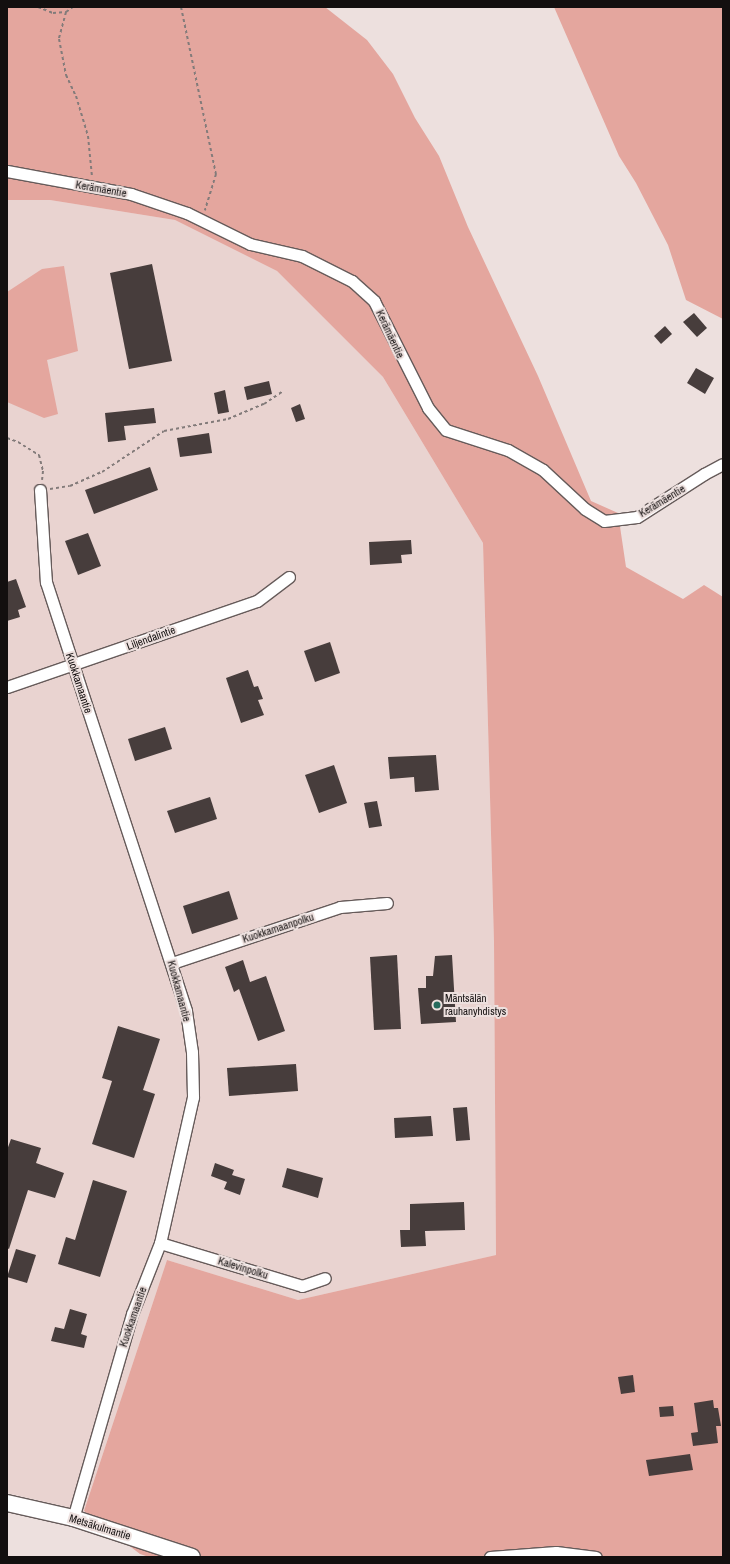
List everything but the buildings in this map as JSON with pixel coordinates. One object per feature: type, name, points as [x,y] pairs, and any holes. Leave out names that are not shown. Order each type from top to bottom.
[{"type":"street","name":"Kerämäentie","points":[[7,171],[131,194],[202,220],[250,244],[315,261],[352,281],[374,301],[428,408],[446,430],[508,450],[543,470],[585,509],[604,521],[637,517],[704,474],[723,464]]},
{"type":"street","name":"Kuokkamaantie","points":[[40,490],[46,582],[172,963],[186,1011],[192,1052],[194,1097],[160,1243],[132,1314],[73,1518]]},
{"type":"street","name":"Liljendalintie","points":[[7,687],[73,666],[257,601],[289,577]]},
{"type":"street","name":"Kuokkamaanpolku","points":[[172,963],[340,907],[387,903]]},
{"type":"street","name":"Kalevinpolku","points":[[160,1243],[302,1286],[325,1278]]},
{"type":"street","name":"Metsäkulmantie","points":[[7,1503],[73,1518],[192,1557]]},
{"type":"street","points":[[490,1557],[556,1552],[596,1557]]},
{"type":"path","points":[[38,7],[53,13],[66,12],[73,7]]},
{"type":"path","points":[[181,7],[216,174],[202,220]]},
{"type":"path","points":[[66,12],[59,39],[66,75],[76,96],[88,136],[93,187]]},
{"type":"path","points":[[7,438],[18,442],[39,455],[43,471],[40,490],[70,486],[102,472],[164,431],[228,419],[264,404],[282,392]]},
{"type":"shaded area","points":[[7,7],[325,7],[367,40],[393,74],[415,118],[439,156],[468,227],[538,376],[591,501],[618,513],[626,567],[683,599],[704,585],[723,597],[723,1557],[149,1557],[140,1554],[84,1511],[167,1260],[298,1300],[496,1255],[494,942],[483,543],[383,377],[277,271],[175,220],[50,200],[7,200]]},
{"type":"shaded area","points":[[554,7],[723,7],[723,319],[686,300],[668,245],[636,183],[619,156]]},
{"type":"shaded area","points":[[7,200],[50,200],[175,220],[277,271],[383,377],[483,543],[494,942],[496,1255],[298,1300],[167,1260],[84,1511],[7,1493]]},
{"type":"shaded area","points":[[64,266],[78,351],[47,360],[58,414],[44,418],[7,402],[7,292],[42,269]]},
{"type":"place","name":"Mäntsälän rauhanyhdistys","points":[[437,1005]]}]
